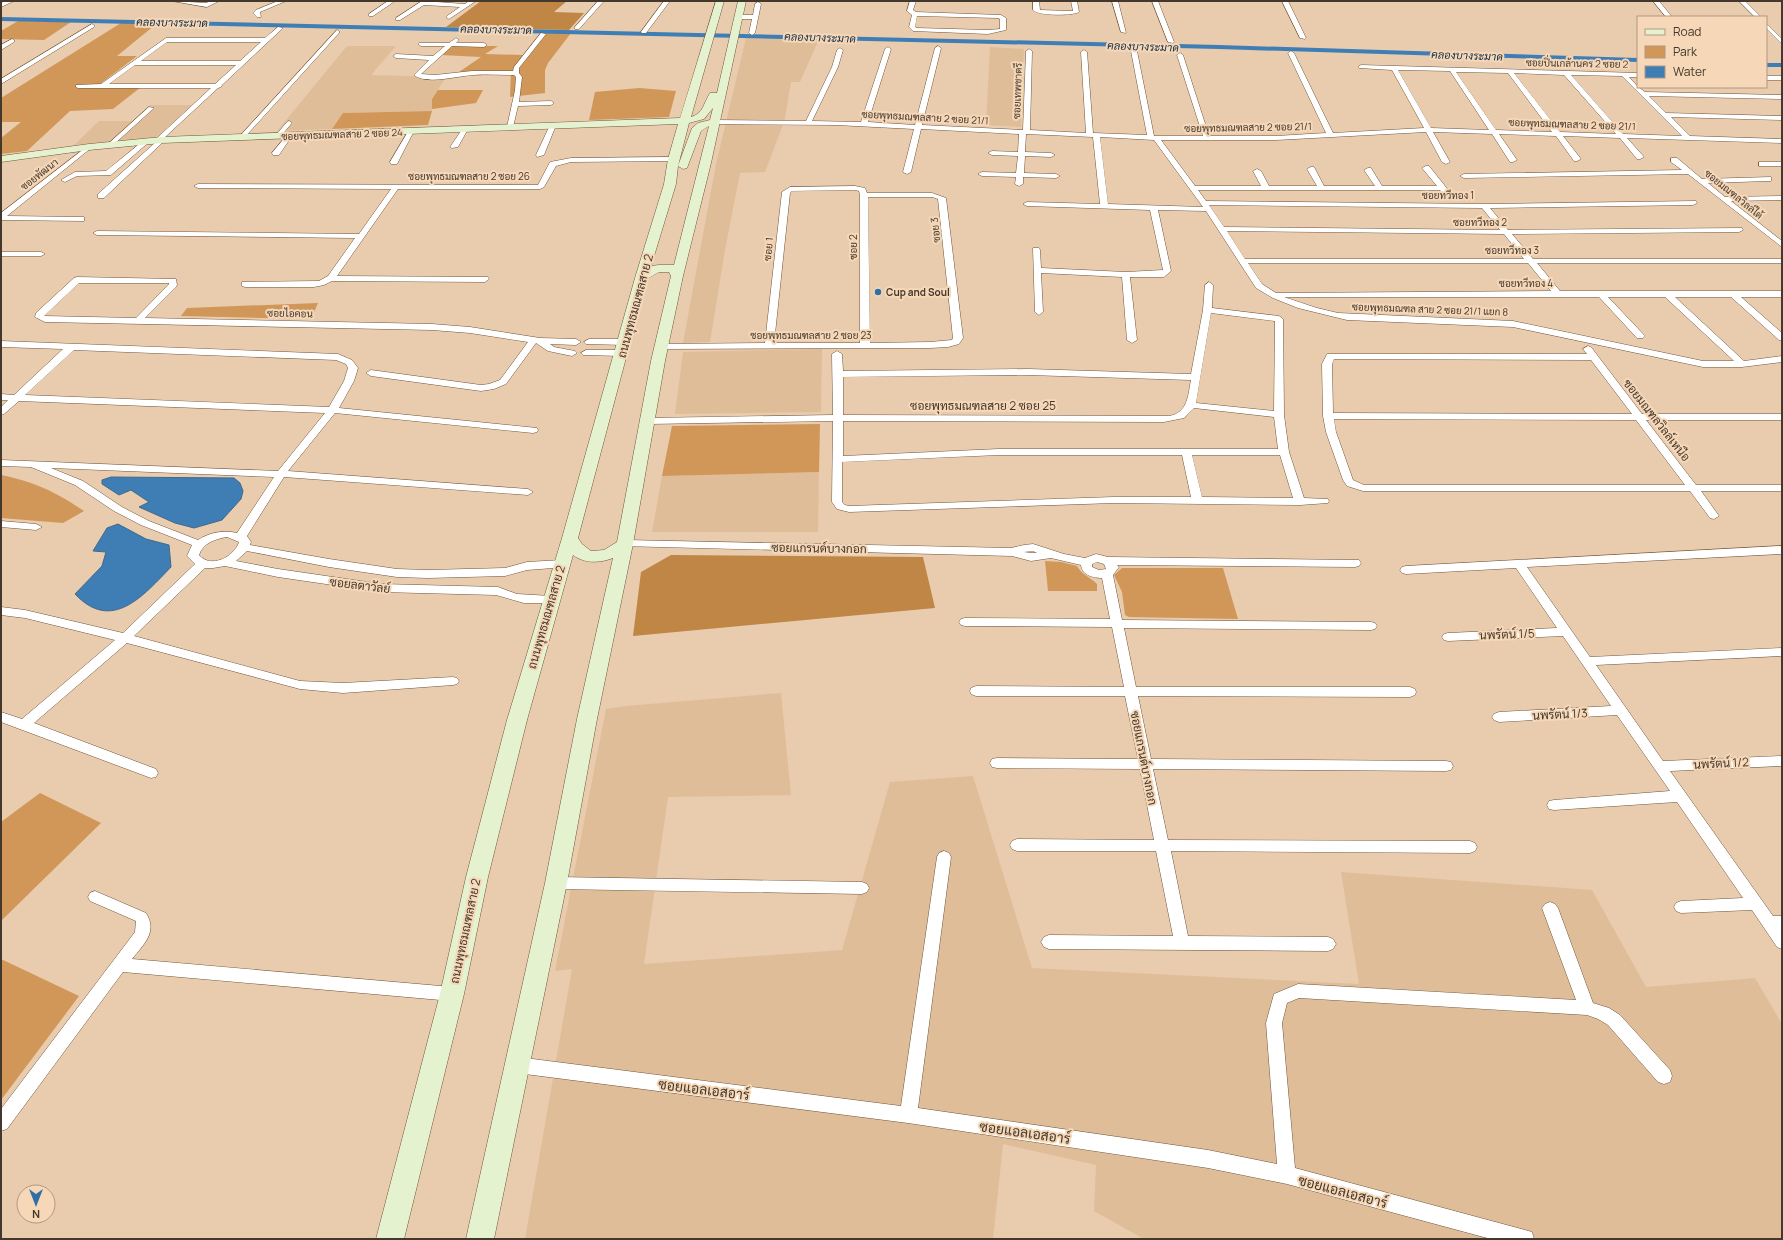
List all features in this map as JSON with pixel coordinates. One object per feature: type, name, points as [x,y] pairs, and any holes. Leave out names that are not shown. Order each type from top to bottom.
[{"type":"main road","name":"ถนนพุทธมณฑลสาย 2","points":[[390,1239],[452,994],[477,877],[517,720],[570,538],[641,278],[670,184],[673,158],[720,1]]},
{"type":"main road","points":[[480,1239],[556,883],[587,719],[625,544],[661,347],[677,276],[706,163],[736,30],[734,14],[742,1]]},
{"type":"main road","points":[[717,10],[734,14]]},
{"type":"main road","name":"ซอยพุทธมณฑลสาย 2 ซอย 24","points":[[1,159],[89,147],[160,140],[684,121],[699,118],[705,115],[709,110],[720,77],[726,72]]},
{"type":"main road","points":[[670,184],[679,175],[696,130],[702,125],[715,122]]},
{"type":"main road","points":[[641,278],[650,270],[660,268],[672,269],[677,276]]},
{"type":"main road","points":[[570,538],[577,550],[583,555],[591,556],[609,555],[625,544]]},
{"type":"street","points":[[1,5],[11,1]]},
{"type":"street","points":[[175,1],[207,5],[216,1]]},
{"type":"street","points":[[259,16],[256,13],[258,11],[283,1]]},
{"type":"street","points":[[372,15],[392,1]]},
{"type":"street","points":[[449,18],[473,1]]},
{"type":"street","points":[[577,28],[601,1]]},
{"type":"street","points":[[644,32],[667,1]]},
{"type":"street","points":[[912,1],[910,11],[915,14],[999,16],[1004,19],[1003,30],[999,32],[915,30],[912,27],[915,14]]},
{"type":"street","points":[[1036,1],[1038,12],[1070,13],[1076,12],[1074,1]]},
{"type":"street","points":[[1115,1],[1124,32]]},
{"type":"street","points":[[1156,1],[1171,42]]},
{"type":"street","points":[[1285,1],[1304,38]]},
{"type":"street","points":[[1656,1],[1668,16]]},
{"type":"street","points":[[1742,1],[1757,16]]},
{"type":"street","points":[[398,19],[424,2],[466,6]]},
{"type":"street","points":[[752,33],[758,4]]},
{"type":"street","points":[[734,14],[756,16]]},
{"type":"street","points":[[1,82],[92,26]]},
{"type":"street","points":[[1767,26],[1782,42]]},
{"type":"street","points":[[101,196],[280,28]]},
{"type":"street","points":[[242,138],[337,32]]},
{"type":"street","points":[[510,127],[519,77],[516,73],[516,68],[544,34]]},
{"type":"street","points":[[102,86],[165,37],[267,40]]},
{"type":"street","points":[[1,48],[12,41]]},
{"type":"street","points":[[453,43],[434,58],[417,75],[424,77],[436,77],[471,73],[516,73]]},
{"type":"street","points":[[421,44],[453,43],[484,45]]},
{"type":"street","points":[[907,172],[938,48]]},
{"type":"street","points":[[808,123],[833,72],[840,50]]},
{"type":"street","points":[[864,124],[888,50]]},
{"type":"street","name":"ซอยเทพชาตรี","points":[[1019,184],[1025,132],[1029,51]]},
{"type":"street","points":[[1084,52],[1093,135],[1104,206]]},
{"type":"street","points":[[1134,52],[1154,138]]},
{"type":"street","points":[[1291,52],[1331,136]]},
{"type":"street","points":[[1180,55],[1207,139]]},
{"type":"street","points":[[396,56],[434,58]]},
{"type":"street","points":[[133,63],[243,63]]},
{"type":"street","name":"ซอยปิ่นเกล้านคร 2 ซอย 2","points":[[1361,67],[1637,75]]},
{"type":"street","points":[[1394,68],[1446,162]]},
{"type":"street","points":[[1452,70],[1513,160]]},
{"type":"street","points":[[1510,72],[1577,159]]},
{"type":"street","points":[[1566,73],[1640,157]]},
{"type":"street","points":[[1624,75],[1637,87]]},
{"type":"street","points":[[1767,78],[1782,78]]},
{"type":"street","points":[[78,86],[219,86]]},
{"type":"street","points":[[1638,88],[1688,138]]},
{"type":"street","points":[[1644,94],[1782,97]]},
{"type":"street","points":[[514,104],[550,103]]},
{"type":"street","points":[[110,145],[152,108]]},
{"type":"street","points":[[1665,115],[1782,118]]},
{"type":"street","name":"ซอยพุทธมณฑลสาย 2 ซอย 21/1","points":[[715,122],[864,124],[1154,138],[1207,139],[1331,136],[1429,130],[1782,141]]},
{"type":"street","points":[[278,136],[289,123]]},
{"type":"street","points":[[540,155],[553,125]]},
{"type":"street","points":[[454,148],[465,129]]},
{"type":"street","points":[[394,162],[411,132]]},
{"type":"street","points":[[276,153],[289,136]]},
{"type":"street","name":"ซอยพุทธมณฑล สาย 2 ซอย 21/1 แยก 8","points":[[1154,138],[1205,206],[1259,286],[1270,294],[1333,315],[1500,322],[1703,364],[1742,364],[1782,359]]},
{"type":"street","points":[[65,180],[75,174],[108,173],[144,142]]},
{"type":"street","name":"ซอยพัฒนา","points":[[1,218],[89,147]]},
{"type":"street","points":[[992,153],[1051,155]]},
{"type":"street","name":"ซอยพุทธมณฑลสาย 2 ซอย 26","points":[[198,186],[540,187],[553,164],[558,162],[585,159],[673,158]]},
{"type":"street","name":"ซอยมณฑลวิลล์ใต้","points":[[1674,160],[1782,245]]},
{"type":"street","points":[[1762,164],[1782,164]]},
{"type":"street","points":[[1426,168],[1449,196]]},
{"type":"street","points":[[1311,169],[1322,188]]},
{"type":"street","points":[[1368,170],[1380,188]]},
{"type":"street","points":[[1257,171],[1266,188]]},
{"type":"street","points":[[1464,176],[1691,172]]},
{"type":"street","points":[[982,174],[1056,176]]},
{"type":"street","points":[[1702,181],[1768,179]]},
{"type":"street","name":"ซอยพุทธมณฑลสาย 2 ซอย 26","points":[[331,278],[396,187]]},
{"type":"street","name":"ซอย 1","points":[[769,346],[785,194],[790,189],[858,188],[862,190],[864,196]]},
{"type":"street","points":[[1192,188],[1443,188]]},
{"type":"street","name":"ซอย 3","points":[[864,196],[932,194],[942,198],[958,338]]},
{"type":"street","name":"ซอย 2","points":[[864,196],[865,345]]},
{"type":"street","points":[[1725,199],[1782,198]]},
{"type":"street","name":"ซอยทวีทอง 1","points":[[1027,204],[1153,207],[1484,206],[1693,203]]},
{"type":"street","points":[[1484,206],[1558,294]]},
{"type":"street","points":[[1037,270],[1156,276],[1164,274],[1167,271],[1167,266],[1153,207]]},
{"type":"street","points":[[1,218],[81,219]]},
{"type":"street","name":"ซอยทวีทอง 2","points":[[1220,229],[1506,232],[1739,230]]},
{"type":"street","points":[[97,233],[361,236]]},
{"type":"street","points":[[1768,234],[1782,234]]},
{"type":"street","points":[[1036,250],[1039,312]]},
{"type":"street","points":[[1,254],[41,254]]},
{"type":"street","name":"ซอยทวีทอง 3","points":[[1242,261],[1782,261]]},
{"type":"street","points":[[1126,275],[1132,340]]},
{"type":"street","points":[[245,284],[314,284],[321,283],[331,278],[485,279]]},
{"type":"street","name":"ซอยไอคอน","points":[[138,320],[173,285],[173,281],[77,280],[39,315],[39,317],[45,319],[432,327],[470,330],[537,341],[576,342]]},
{"type":"street","points":[[1209,285],[1207,310],[1191,405],[1278,415]]},
{"type":"street","name":"ซอยทวีทอง 4","points":[[1270,294],[1782,294]]},
{"type":"street","points":[[1601,294],[1640,336]]},
{"type":"street","points":[[1667,294],[1742,364]]},
{"type":"street","points":[[1733,294],[1782,338]]},
{"type":"street","points":[[1207,310],[1280,316],[1278,415],[1284,452],[1300,502]]},
{"type":"street","name":"ซอยพุทธมณฑลสาย 2 ซอย 23","points":[[661,347],[948,344],[956,342],[958,338]]},
{"type":"street","name":"ซอยมณฑลวิลล์เหนือ","points":[[1582,338],[1592,356],[1714,516]]},
{"type":"street","points":[[370,373],[481,388],[491,387],[503,382],[537,341]]},
{"type":"street","name":"ซอยไอคอน","points":[[537,341],[551,349],[572,353]]},
{"type":"street","points":[[589,342],[623,348]]},
{"type":"street","points":[[1,344],[338,357],[349,362],[353,368],[351,378],[332,410],[281,474],[242,542]]},
{"type":"street","points":[[1,412],[71,347]]},
{"type":"street","points":[[586,353],[623,348]]},
{"type":"street","points":[[837,354],[837,502],[841,507],[849,509],[1114,500],[1324,501]]},
{"type":"street","points":[[1592,356],[1334,355],[1328,358],[1327,364],[1328,416],[1331,432],[1345,474],[1351,484],[1356,487],[1782,488]]},
{"type":"street","points":[[838,374],[1013,372],[1195,377]]},
{"type":"street","points":[[1,397],[332,410],[533,430]]},
{"type":"street","name":"ซอยพุทธมณฑลสาย 2 ซอย 25","points":[[648,421],[838,418],[1164,419],[1177,418],[1185,414],[1191,405]]},
{"type":"street","points":[[1328,416],[1782,418]]},
{"type":"street","points":[[838,459],[999,452],[1284,452]]},
{"type":"street","points":[[1186,452],[1197,501]]},
{"type":"street","points":[[1,463],[281,474],[528,492]]},
{"type":"street","points":[[24,724],[125,638],[202,564],[195,561],[193,556],[194,550],[199,544],[145,523],[79,483],[33,464]]},
{"type":"street","points":[[1,524],[36,527]]},
{"type":"street","name":"ซอยลดาวัลย์","points":[[199,544],[217,535],[227,534],[242,542],[329,563],[397,572],[428,574],[505,572],[527,566],[562,564]]},
{"type":"street","name":"ซอยลดาวัลย์","points":[[202,564],[223,562],[233,558],[240,553],[242,542]]},
{"type":"street","name":"ซอยแกรนด์บางกอก","points":[[625,544],[1012,552],[1031,557],[1051,554],[1086,562],[1096,558],[1107,567],[1145,764],[1182,943]]},
{"type":"street","points":[[1406,570],[1782,550]]},
{"type":"street","name":"ซอยลดาวัลย์","points":[[223,562],[278,573],[381,588],[498,591],[506,596],[517,598],[551,600]]},
{"type":"street","points":[[1086,562],[1087,569],[1092,573],[1102,575],[1107,567],[1355,563]]},
{"type":"street","points":[[1519,564],[1757,904],[1776,922],[1782,942]]},
{"type":"street","points":[[498,591],[505,572]]},
{"type":"street","points":[[1,611],[25,614],[125,638],[300,685],[343,688],[453,681]]},
{"type":"street","points":[[965,622],[1371,626]]},
{"type":"street","name":"นพรัตน์ 1/5","points":[[1448,636],[1567,632]]},
{"type":"street","points":[[1587,661],[1782,652]]},
{"type":"street","points":[[976,691],[1410,692]]},
{"type":"street","name":"นพรัตน์ 1/3","points":[[1499,717],[1621,710]]},
{"type":"street","points":[[1,717],[24,724],[151,773]]},
{"type":"street","name":"นพรัตน์ 1/2","points":[[1660,766],[1782,761]]},
{"type":"street","points":[[997,763],[1446,766]]},
{"type":"street","points":[[1554,805],[1681,796]]},
{"type":"street","points":[[1017,845],[1470,847]]},
{"type":"street","points":[[908,1115],[944,857]]},
{"type":"street","points":[[556,883],[862,888]]},
{"type":"street","points":[[1,1123],[141,936],[144,929],[144,922],[141,917],[95,897]]},
{"type":"street","points":[[1681,907],[1757,904]]},
{"type":"street","points":[[1550,908],[1587,1008]]},
{"type":"street","points":[[1049,942],[1328,944]]},
{"type":"street","points":[[118,965],[452,994]]},
{"type":"street","points":[[1287,1176],[1274,1023],[1280,999],[1298,991],[1587,1008],[1603,1013],[1614,1020],[1664,1076]]},
{"type":"street","name":"ซอยแอลเอสอาร์","points":[[517,1065],[908,1115],[1208,1159],[1287,1176],[1525,1239]]},
{"type":"shaded area","points":[[481,1],[567,1],[554,12],[584,13],[569,30],[446,27]]},
{"type":"shaded area","points":[[746,38],[819,39],[800,82],[791,82],[785,119],[765,172],[740,173],[725,250],[710,342],[683,343],[716,164]]},
{"type":"shaded area","points":[[347,46],[396,46],[371,75],[446,77],[432,99],[432,111],[343,113],[332,129],[277,131]]},
{"type":"shaded area","points":[[990,47],[1024,49],[1021,127],[986,125]]},
{"type":"shaded area","points":[[150,105],[192,105],[157,137],[74,145],[99,121],[133,121]]},
{"type":"shaded area","points":[[822,349],[821,412],[675,414],[683,352]]},
{"type":"shaded area","points":[[819,472],[818,532],[652,532],[662,476]]},
{"type":"shaded area","points":[[671,555],[923,557],[935,608],[633,636],[641,572]]},
{"type":"shaded area","points":[[781,693],[791,795],[668,797],[644,964],[842,950],[890,782],[973,776],[1032,968],[1359,984],[1341,872],[1592,890],[1646,987],[1755,978],[1782,1024],[1782,1239],[1144,1239],[1094,1211],[1096,1165],[1003,1144],[993,1239],[525,1239],[572,969],[555,971],[606,709]]},
{"type":"green space","points":[[18,21],[71,22],[44,40],[1,39],[1,31]]},
{"type":"green space","points":[[121,23],[155,25],[117,56],[137,56],[96,87],[141,87],[113,109],[70,111],[27,151],[1,154],[1,138],[21,122],[1,122],[1,98]]},
{"type":"green space","points":[[541,33],[571,33],[548,63],[545,70],[545,93],[510,97],[511,71],[459,72],[481,57],[441,55],[453,46],[498,46],[485,54],[523,55]]},
{"type":"green space","points":[[639,88],[676,91],[669,117],[589,120],[595,92]]},
{"type":"green space","points":[[438,90],[483,90],[476,103],[432,109],[432,99]]},
{"type":"green space","points":[[432,111],[428,125],[332,129],[343,113]]},
{"type":"green space","points":[[318,303],[311,319],[181,316],[187,308]]},
{"type":"green space","points":[[820,424],[819,472],[662,476],[672,426]]},
{"type":"green space","points":[[1,475],[45,488],[84,511],[63,523],[1,518]]},
{"type":"green space","points":[[1045,561],[1061,562],[1077,566],[1081,572],[1097,584],[1097,591],[1048,591]]},
{"type":"green space","points":[[1122,568],[1223,568],[1238,619],[1129,617],[1125,615],[1122,592],[1114,575]]},
{"type":"green space","points":[[40,793],[101,823],[1,921],[1,822]]},
{"type":"green space","points":[[1,959],[79,996],[1,1100]]},
{"type":"water","points":[[111,477],[234,478],[240,483],[243,491],[241,499],[222,520],[194,528],[175,523],[139,507],[149,502],[131,490],[119,495],[102,484],[102,480]]},
{"type":"water","points":[[118,524],[146,539],[169,545],[171,567],[138,599],[126,606],[114,610],[102,610],[89,605],[75,594],[102,566],[106,552],[93,551],[107,528]]},
{"type":"waterway","name":"คลองบางระมาด","points":[[1,19],[1219,47],[1637,60]]},
{"type":"waterway","name":"คลองบางระมาด","points":[[1767,65],[1782,65]]},
{"type":"place","name":"Cup and Soul","points":[[878,292]]}]
